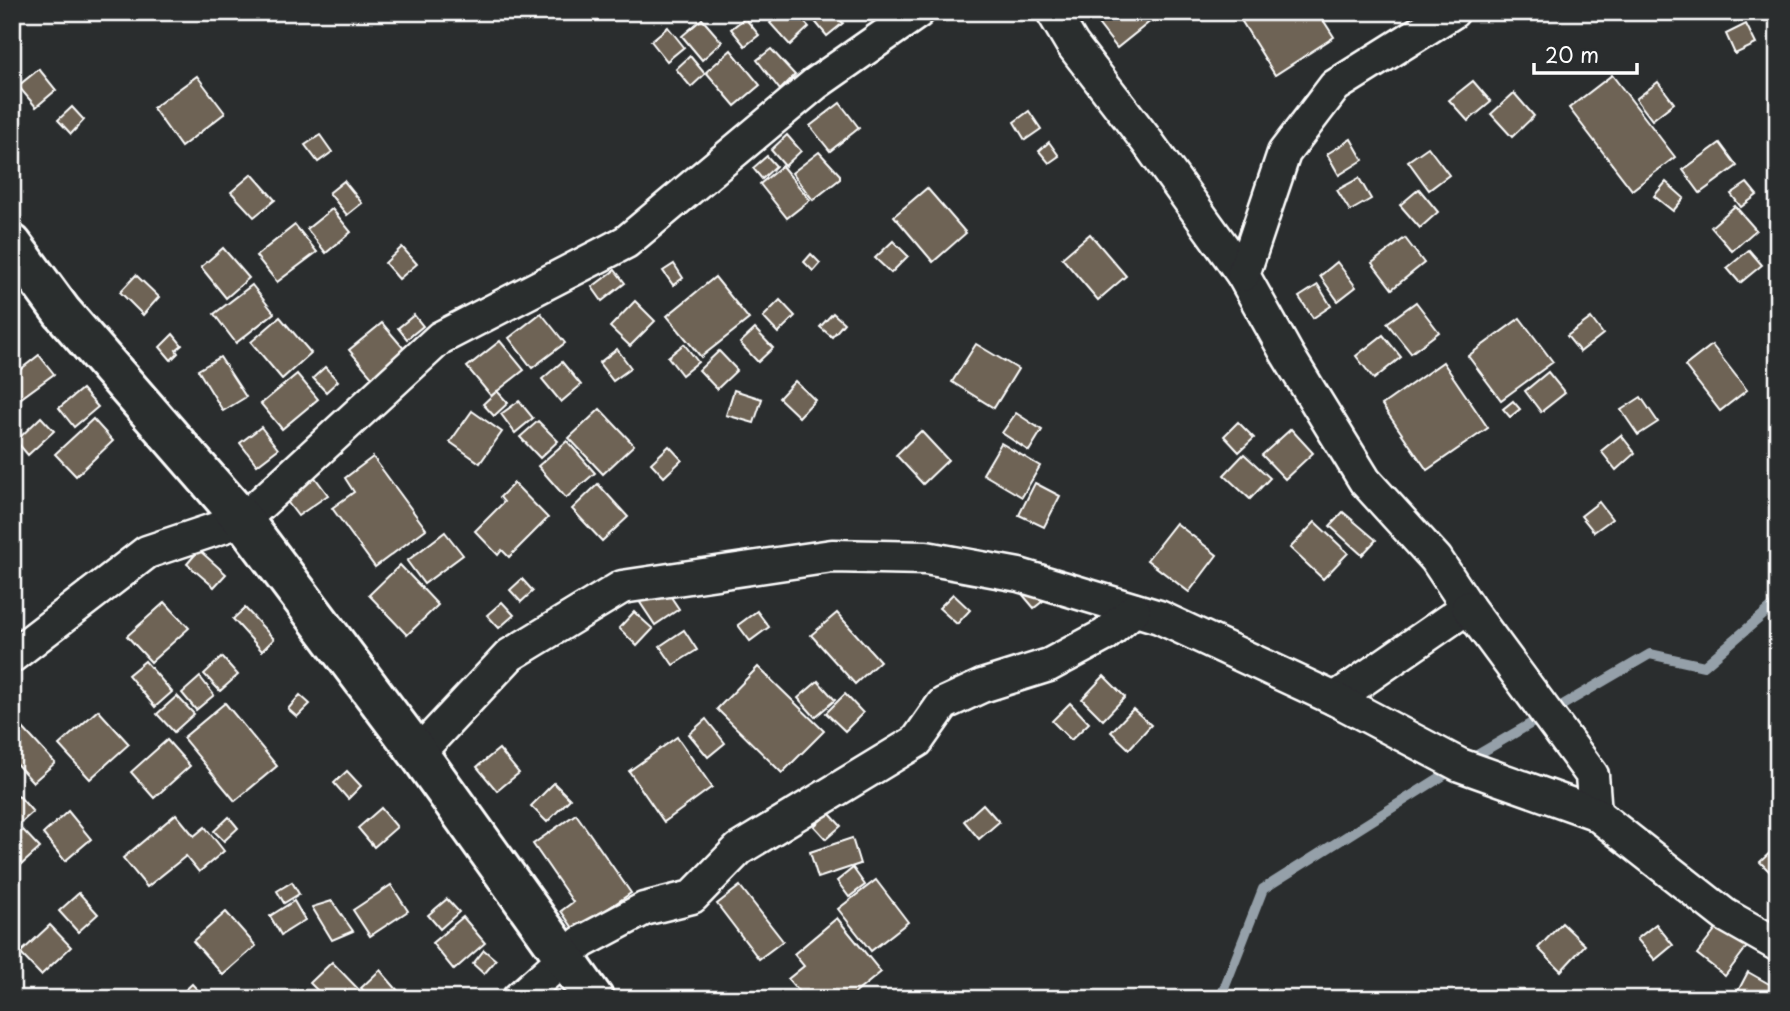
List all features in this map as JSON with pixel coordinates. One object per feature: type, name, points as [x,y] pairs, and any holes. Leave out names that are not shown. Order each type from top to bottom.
[{"type":"street","points":[[12,656],[147,552],[243,520],[440,338],[626,242],[815,84],[918,12]]},
{"type":"street","points":[[1053,12],[1072,44],[1146,140],[1243,275],[1287,354],[1366,481],[1437,559],[1468,607],[1592,775],[1595,813]]},
{"type":"street","points":[[1243,275],[1284,153],[1335,86],[1453,12]]},
{"type":"street","points":[[12,244],[62,312],[243,520],[418,753],[594,999]]},
{"type":"street","points":[[418,753],[510,655],[622,587],[832,556],[926,558],[1019,575],[1159,617],[1335,699],[1460,765],[1595,813],[1726,915],[1778,945]]},
{"type":"street","points":[[1335,699],[1468,607]]},
{"type":"street","points":[[518,999],[582,942],[644,909],[692,897],[739,849],[917,741],[943,704],[982,686],[1049,665],[1105,635],[1134,610]]},
{"type":"building","points":[[781,12],[795,12],[809,27],[790,45],[770,23]]},
{"type":"building","points":[[821,12],[834,12],[843,23],[827,36],[813,19]]},
{"type":"building","points":[[1089,12],[1162,12],[1117,48]]},
{"type":"building","points":[[1236,12],[1318,12],[1334,37],[1275,75]]},
{"type":"building","points":[[1754,12],[1778,12],[1778,16],[1756,20]]},
{"type":"building","points":[[745,18],[759,35],[745,46],[731,29]]},
{"type":"building","points":[[702,19],[722,42],[702,60],[682,36]]},
{"type":"building","points":[[1746,24],[1756,44],[1735,54],[1726,34]]},
{"type":"building","points":[[668,27],[684,47],[667,61],[651,41]]},
{"type":"building","points":[[771,49],[795,75],[780,90],[757,60]]},
{"type":"building","points":[[731,50],[760,85],[735,106],[706,72]]},
{"type":"building","points":[[690,56],[705,74],[691,87],[676,69]]},
{"type":"building","points":[[39,69],[56,90],[36,107],[18,86]]},
{"type":"building","points":[[1612,75],[1675,157],[1632,190],[1569,108]]},
{"type":"building","points":[[197,76],[225,113],[181,147],[153,108]]},
{"type":"building","points":[[1473,81],[1491,102],[1468,121],[1449,100]]},
{"type":"building","points":[[1658,82],[1674,103],[1652,120],[1636,99]]},
{"type":"building","points":[[1514,93],[1534,116],[1512,137],[1491,114]]},
{"type":"building","points":[[840,103],[859,128],[830,151],[810,126]]},
{"type":"building","points":[[72,107],[84,120],[71,134],[58,120]]},
{"type":"building","points":[[1029,111],[1041,129],[1025,140],[1014,122]]},
{"type":"building","points":[[320,135],[332,152],[318,162],[305,145]]},
{"type":"building","points":[[787,135],[801,151],[785,166],[771,150]]},
{"type":"building","points":[[1351,139],[1363,160],[1339,175],[1327,154]]},
{"type":"building","points":[[1049,142],[1059,156],[1049,163],[1039,151]]},
{"type":"building","points":[[1720,143],[1737,166],[1700,193],[1683,170]]},
{"type":"building","points":[[1428,147],[1449,175],[1429,190],[1408,161]]},
{"type":"building","points":[[819,152],[840,175],[840,179],[813,200],[792,173]]},
{"type":"building","points":[[767,156],[776,166],[762,179],[753,168]]},
{"type":"building","points":[[782,166],[810,200],[787,218],[760,184]]},
{"type":"building","points":[[252,174],[275,200],[254,217],[231,192]]},
{"type":"building","points":[[1359,178],[1371,199],[1350,211],[1337,190]]},
{"type":"building","points":[[344,181],[362,203],[347,215],[329,193]]},
{"type":"building","points":[[1666,182],[1684,198],[1673,211],[1654,196]]},
{"type":"building","points":[[1747,183],[1757,195],[1741,207],[1731,194]]},
{"type":"building","points":[[927,188],[966,233],[933,262],[894,216]]},
{"type":"building","points":[[1419,189],[1438,212],[1420,228],[1400,205]]},
{"type":"building","points":[[1735,206],[1756,230],[1732,251],[1711,227]]},
{"type":"building","points":[[332,209],[351,232],[326,253],[307,229]]},
{"type":"building","points":[[295,225],[317,252],[277,282],[256,256]]},
{"type":"building","points":[[1090,234],[1126,276],[1098,300],[1062,258]]},
{"type":"building","points":[[1405,238],[1424,263],[1392,289],[1372,263]]},
{"type":"building","points":[[893,241],[908,256],[891,273],[875,258]]},
{"type":"building","points":[[402,247],[417,264],[399,279],[385,263]]},
{"type":"building","points":[[223,248],[249,278],[226,298],[201,267]]},
{"type":"building","points":[[1749,250],[1762,265],[1740,283],[1727,268]]},
{"type":"building","points":[[811,254],[820,263],[813,271],[804,262]]},
{"type":"building","points":[[1337,262],[1356,287],[1338,301],[1320,276]]},
{"type":"building","points":[[674,264],[683,278],[673,285],[663,271]]},
{"type":"building","points":[[615,270],[625,283],[602,301],[592,287]]},
{"type":"building","points":[[136,275],[159,297],[143,315],[120,292]]},
{"type":"building","points":[[715,277],[749,319],[701,357],[667,316]]},
{"type":"building","points":[[252,285],[274,313],[236,343],[214,314]]},
{"type":"building","points":[[1318,285],[1331,306],[1313,318],[1299,297]]},
{"type":"building","points":[[780,300],[795,316],[778,333],[763,317]]},
{"type":"building","points":[[635,301],[655,321],[630,346],[610,327]]},
{"type":"building","points":[[1416,302],[1439,332],[1411,353],[1387,323]]},
{"type":"building","points":[[541,313],[565,343],[532,368],[509,338]]},
{"type":"building","points":[[833,313],[844,323],[832,337],[820,327]]},
{"type":"building","points":[[414,315],[423,326],[407,339],[398,328]]},
{"type":"building","points":[[280,317],[311,353],[282,379],[251,342]]},
{"type":"building","points":[[1520,318],[1553,362],[1501,400],[1468,356]]},
{"type":"building","points":[[1591,318],[1603,334],[1580,352],[1567,336]]},
{"type":"building","points":[[382,323],[405,350],[373,378],[349,350]]},
{"type":"building","points":[[755,329],[773,348],[758,362],[740,343]]},
{"type":"building","points":[[173,334],[182,345],[171,360],[160,347]]},
{"type":"building","points":[[1383,335],[1401,357],[1374,379],[1356,356]]},
{"type":"building","points":[[500,341],[524,370],[491,396],[467,367]]},
{"type":"building","points":[[684,344],[698,362],[682,375],[668,357]]},
{"type":"building","points":[[976,344],[1018,369],[994,408],[952,382]]},
{"type":"building","points":[[1712,345],[1747,390],[1720,411],[1685,366]]},
{"type":"building","points":[[617,349],[631,368],[613,381],[599,363]]},
{"type":"building","points":[[719,351],[737,370],[717,389],[699,370]]},
{"type":"building","points":[[39,355],[54,374],[17,401],[12,394],[12,376]]},
{"type":"building","points":[[220,357],[246,397],[223,411],[198,370]]},
{"type":"building","points":[[562,362],[581,385],[561,402],[542,379]]},
{"type":"building","points":[[1443,362],[1488,428],[1427,470],[1382,405]]},
{"type":"building","points":[[325,367],[338,381],[326,392],[313,378]]},
{"type":"building","points":[[1548,372],[1565,393],[1541,412],[1525,391]]},
{"type":"building","points":[[297,374],[318,399],[282,429],[261,404]]},
{"type":"building","points":[[795,381],[815,400],[799,417],[779,398]]},
{"type":"building","points":[[82,389],[98,407],[74,427],[59,408]]},
{"type":"building","points":[[734,390],[762,399],[754,423],[726,415]]},
{"type":"building","points":[[497,391],[508,403],[494,416],[483,404]]},
{"type":"building","points":[[1641,397],[1658,422],[1638,435],[1621,410]]},
{"type":"building","points":[[519,401],[533,418],[515,433],[501,414]]},
{"type":"building","points":[[1513,401],[1520,409],[1510,417],[1503,409]]},
{"type":"building","points":[[600,409],[634,445],[603,474],[569,438]]},
{"type":"building","points":[[472,411],[502,432],[480,463],[450,442]]},
{"type":"building","points":[[1016,413],[1042,430],[1029,451],[1002,433]]},
{"type":"building","points":[[41,417],[54,431],[28,455],[16,441]]},
{"type":"building","points":[[93,419],[113,441],[76,476],[55,454]]},
{"type":"building","points":[[538,421],[558,441],[540,458],[520,437]]},
{"type":"building","points":[[1238,422],[1254,438],[1239,452],[1224,436]]},
{"type":"building","points":[[261,427],[278,449],[257,465],[240,443]]},
{"type":"building","points":[[1291,429],[1313,453],[1285,479],[1262,455]]},
{"type":"building","points":[[921,431],[948,460],[923,484],[896,455]]},
{"type":"building","points":[[1621,435],[1635,453],[1616,470],[1601,451]]},
{"type":"building","points":[[567,441],[595,473],[566,498],[538,466]]},
{"type":"building","points":[[1001,443],[1040,466],[1022,497],[983,474]]},
{"type":"building","points":[[669,446],[682,460],[664,477],[651,463]]},
{"type":"building","points":[[1244,454],[1270,478],[1250,499],[1224,475]]},
{"type":"building","points":[[373,457],[426,529],[375,567],[332,508],[354,492],[345,478]]},
{"type":"building","points":[[308,468],[328,495],[298,516],[279,491]]},
{"type":"building","points":[[514,483],[548,518],[509,557],[502,550],[498,555],[475,531],[504,502],[500,497]]},
{"type":"building","points":[[1035,483],[1060,496],[1044,527],[1019,515]]},
{"type":"building","points":[[598,484],[628,517],[602,541],[572,509]]},
{"type":"building","points":[[1599,502],[1612,519],[1594,532],[1581,516]]},
{"type":"building","points":[[1343,512],[1376,540],[1362,555],[1330,526]]},
{"type":"building","points":[[1315,522],[1348,553],[1323,579],[1290,548]]},
{"type":"building","points":[[1176,523],[1217,555],[1189,592],[1147,560]]},
{"type":"building","points":[[445,532],[463,555],[424,584],[407,561]]},
{"type":"building","points":[[199,550],[226,574],[214,587],[187,564]]},
{"type":"building","points":[[400,565],[438,605],[407,635],[369,595]]},
{"type":"building","points":[[522,579],[533,591],[521,602],[510,590]]},
{"type":"building","points":[[663,585],[679,609],[655,625],[639,601]]},
{"type":"building","points":[[1032,587],[1043,601],[1034,608],[1023,595]]},
{"type":"building","points":[[953,594],[970,610],[957,624],[939,608]]},
{"type":"building","points":[[165,602],[189,628],[151,662],[127,636]]},
{"type":"building","points":[[502,602],[514,615],[499,628],[487,615]]},
{"type":"building","points":[[245,608],[274,639],[262,651],[233,619]]},
{"type":"building","points":[[757,611],[769,627],[750,641],[738,625]]},
{"type":"building","points":[[634,612],[653,629],[637,646],[619,628]]},
{"type":"building","points":[[837,613],[880,661],[855,684],[811,635]]},
{"type":"building","points":[[684,630],[697,650],[673,665],[660,646]]},
{"type":"building","points":[[222,657],[238,675],[220,691],[204,674]]},
{"type":"building","points":[[145,661],[172,692],[155,707],[128,675]]},
{"type":"building","points":[[758,667],[824,731],[782,773],[717,709]]},
{"type":"building","points":[[1104,676],[1125,697],[1103,720],[1082,699]]},
{"type":"building","points":[[200,677],[214,695],[196,710],[182,693]]},
{"type":"building","points":[[818,681],[835,700],[815,717],[798,698]]},
{"type":"building","points":[[845,694],[863,713],[845,731],[826,713]]},
{"type":"building","points":[[300,695],[310,704],[297,717],[288,709]]},
{"type":"building","points":[[177,696],[194,714],[174,732],[157,714]]},
{"type":"building","points":[[225,703],[277,766],[235,801],[183,738]]},
{"type":"building","points":[[1070,703],[1089,723],[1071,740],[1052,721]]},
{"type":"building","points":[[1133,709],[1151,725],[1129,749],[1111,732]]},
{"type":"building","points":[[98,710],[129,744],[90,779],[59,745]]},
{"type":"building","points":[[706,719],[725,743],[708,757],[689,734]]},
{"type":"building","points":[[22,727],[55,763],[33,782],[12,759],[12,735]]},
{"type":"building","points":[[677,737],[712,787],[664,822],[629,771]]},
{"type":"building","points":[[167,740],[190,766],[154,798],[131,772]]},
{"type":"building","points":[[499,749],[519,773],[497,791],[477,767]]},
{"type":"building","points":[[347,771],[361,786],[348,799],[334,783]]},
{"type":"building","points":[[554,783],[570,799],[547,822],[531,806]]},
{"type":"building","points":[[19,796],[33,812],[17,826],[12,820],[12,801]]},
{"type":"building","points":[[983,804],[999,822],[979,839],[964,821]]},
{"type":"building","points":[[381,808],[397,827],[374,847],[358,828]]},
{"type":"building","points":[[68,811],[91,839],[65,861],[43,834]]},
{"type":"building","points":[[829,813],[841,826],[826,839],[814,826]]},
{"type":"building","points":[[176,814],[194,836],[205,827],[224,851],[199,872],[186,856],[147,887],[123,858]]},
{"type":"building","points":[[576,814],[631,893],[575,931],[561,911],[573,902],[533,844]]},
{"type":"building","points":[[229,817],[238,828],[224,841],[214,831]]},
{"type":"building","points":[[23,830],[40,848],[21,865],[12,855],[12,840]]},
{"type":"building","points":[[852,838],[860,864],[818,878],[810,852]]},
{"type":"building","points":[[1778,845],[1778,880],[1760,862]]},
{"type":"building","points":[[853,868],[865,885],[849,897],[837,881]]},
{"type":"building","points":[[876,880],[908,922],[871,951],[838,909]]},
{"type":"building","points":[[292,882],[299,894],[284,903],[277,891]]},
{"type":"building","points":[[391,885],[408,911],[370,936],[353,910]]},
{"type":"building","points":[[740,886],[783,941],[759,959],[717,904]]},
{"type":"building","points":[[79,893],[98,914],[78,932],[59,911]]},
{"type":"building","points":[[447,899],[459,912],[440,929],[428,915]]},
{"type":"building","points":[[294,901],[305,920],[281,935],[270,916]]},
{"type":"building","points":[[332,901],[353,931],[332,940],[312,907]]},
{"type":"building","points":[[226,912],[256,946],[223,975],[193,941]]},
{"type":"building","points":[[463,917],[485,943],[454,970],[432,943]]},
{"type":"building","points":[[837,918],[881,972],[848,999],[805,999],[788,979],[804,966],[794,954]]},
{"type":"building","points":[[1725,918],[1752,940],[1725,976],[1697,954]]},
{"type":"building","points":[[1562,923],[1585,945],[1561,971],[1538,948]]},
{"type":"building","points":[[1656,924],[1673,945],[1655,960],[1637,939]]},
{"type":"building","points":[[50,925],[71,947],[41,975],[20,953]]},
{"type":"building","points":[[484,950],[496,960],[484,974],[473,964]]},
{"type":"building","points":[[332,962],[364,995],[360,999],[326,999],[310,983]]},
{"type":"building","points":[[380,970],[399,992],[392,999],[371,999],[361,988]]},
{"type":"building","points":[[1748,972],[1778,989],[1778,999],[1746,999],[1737,993]]},
{"type":"building","points":[[192,984],[206,999],[184,999],[180,995]]},
{"type":"waterway","points":[[1220,999],[1263,889],[1460,765],[1650,654],[1704,666],[1778,602]]}]
